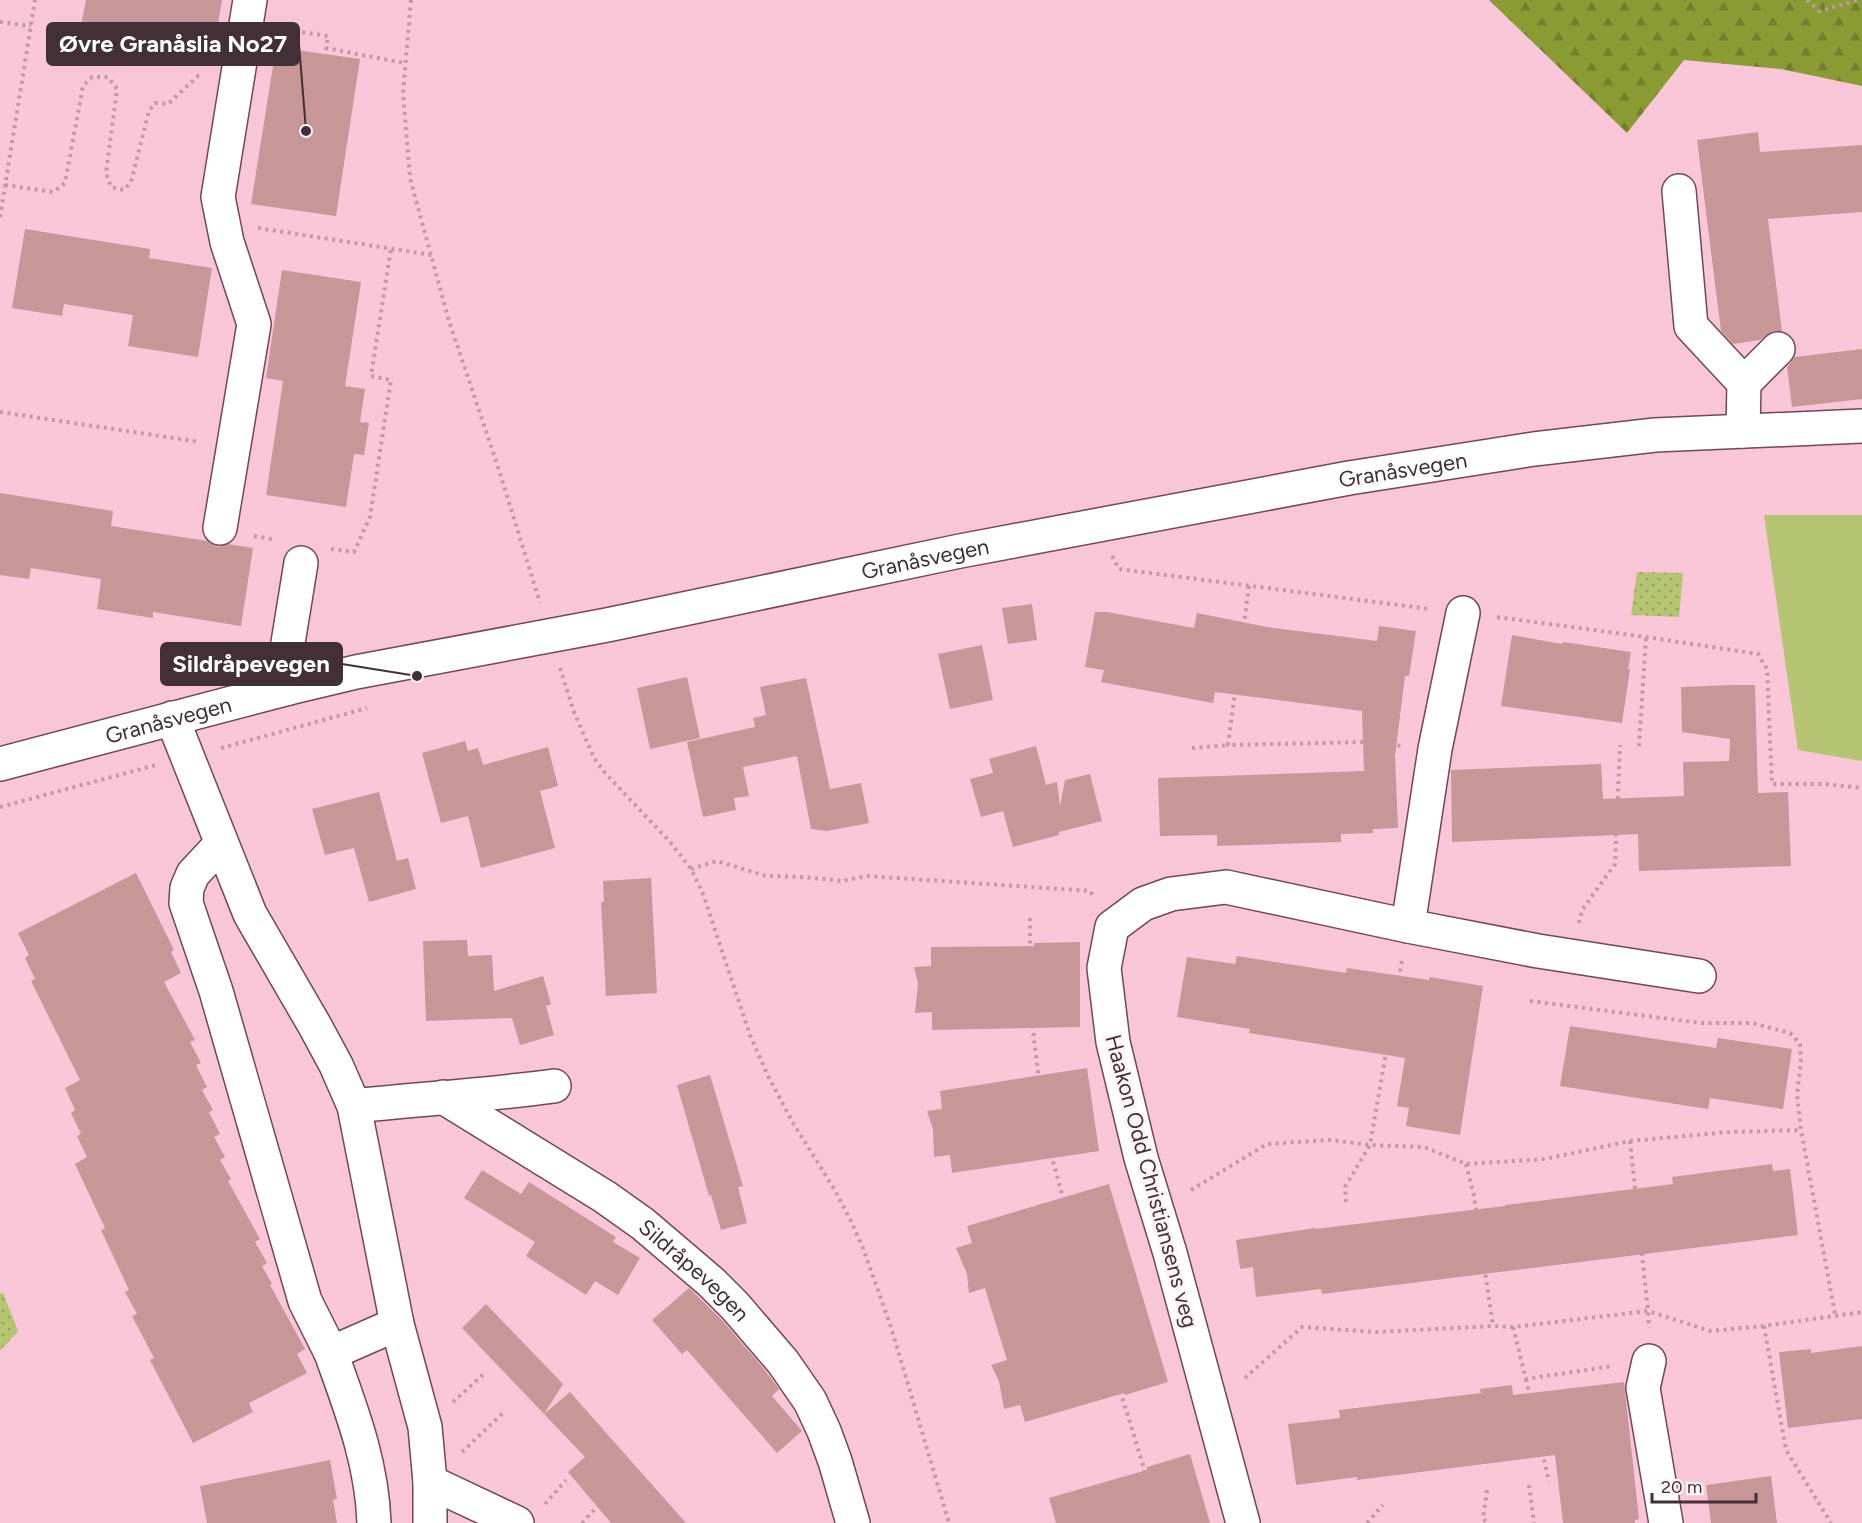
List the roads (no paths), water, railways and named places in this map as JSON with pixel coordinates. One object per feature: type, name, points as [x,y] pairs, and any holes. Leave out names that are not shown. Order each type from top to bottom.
[{"type":"street","points":[[220,528],[254,324],[222,222],[218,197],[248,12]]},
{"type":"street","points":[[1678,191],[1691,326],[1744,383]]},
{"type":"street","points":[[1743,431],[1744,383],[1778,349]]},
{"type":"street","name":"Granåsvegen","points":[[0,764],[356,672],[960,551],[1349,478],[1545,447],[1655,435],[1862,426]]},
{"type":"street","points":[[289,688],[286,655],[303,551]]},
{"type":"street","points":[[1463,613],[1435,749],[1408,926],[1700,976]]},
{"type":"street","points":[[172,718],[250,914],[315,1026],[354,1106],[397,1324],[425,1427],[430,1482],[430,1523]]},
{"type":"street","points":[[221,844],[193,874],[187,888],[186,903],[216,991],[300,1283],[309,1309],[332,1353],[362,1442],[372,1497],[374,1523]]},
{"type":"street","name":"Haakon Odd Christiansens veg","points":[[1243,1523],[1170,1253],[1141,1158],[1113,1042],[1104,968],[1112,927],[1143,903],[1171,894],[1226,887],[1408,926]]},
{"type":"street","points":[[354,1106],[499,1094],[554,1086]]},
{"type":"street","name":"Sildråpevegen","points":[[442,1097],[605,1197],[643,1224],[711,1282],[735,1306],[783,1362],[810,1401],[835,1461],[853,1523]]},
{"type":"street","points":[[332,1353],[397,1324]]},
{"type":"street","points":[[1649,1361],[1643,1388],[1666,1523]]},
{"type":"street","points":[[430,1482],[530,1514]]},
{"type":"place","name":"Øvre Granåslia No27","points":[[306,131]]},
{"type":"place","name":"Sildråpevegen","points":[[417,676]]}]
